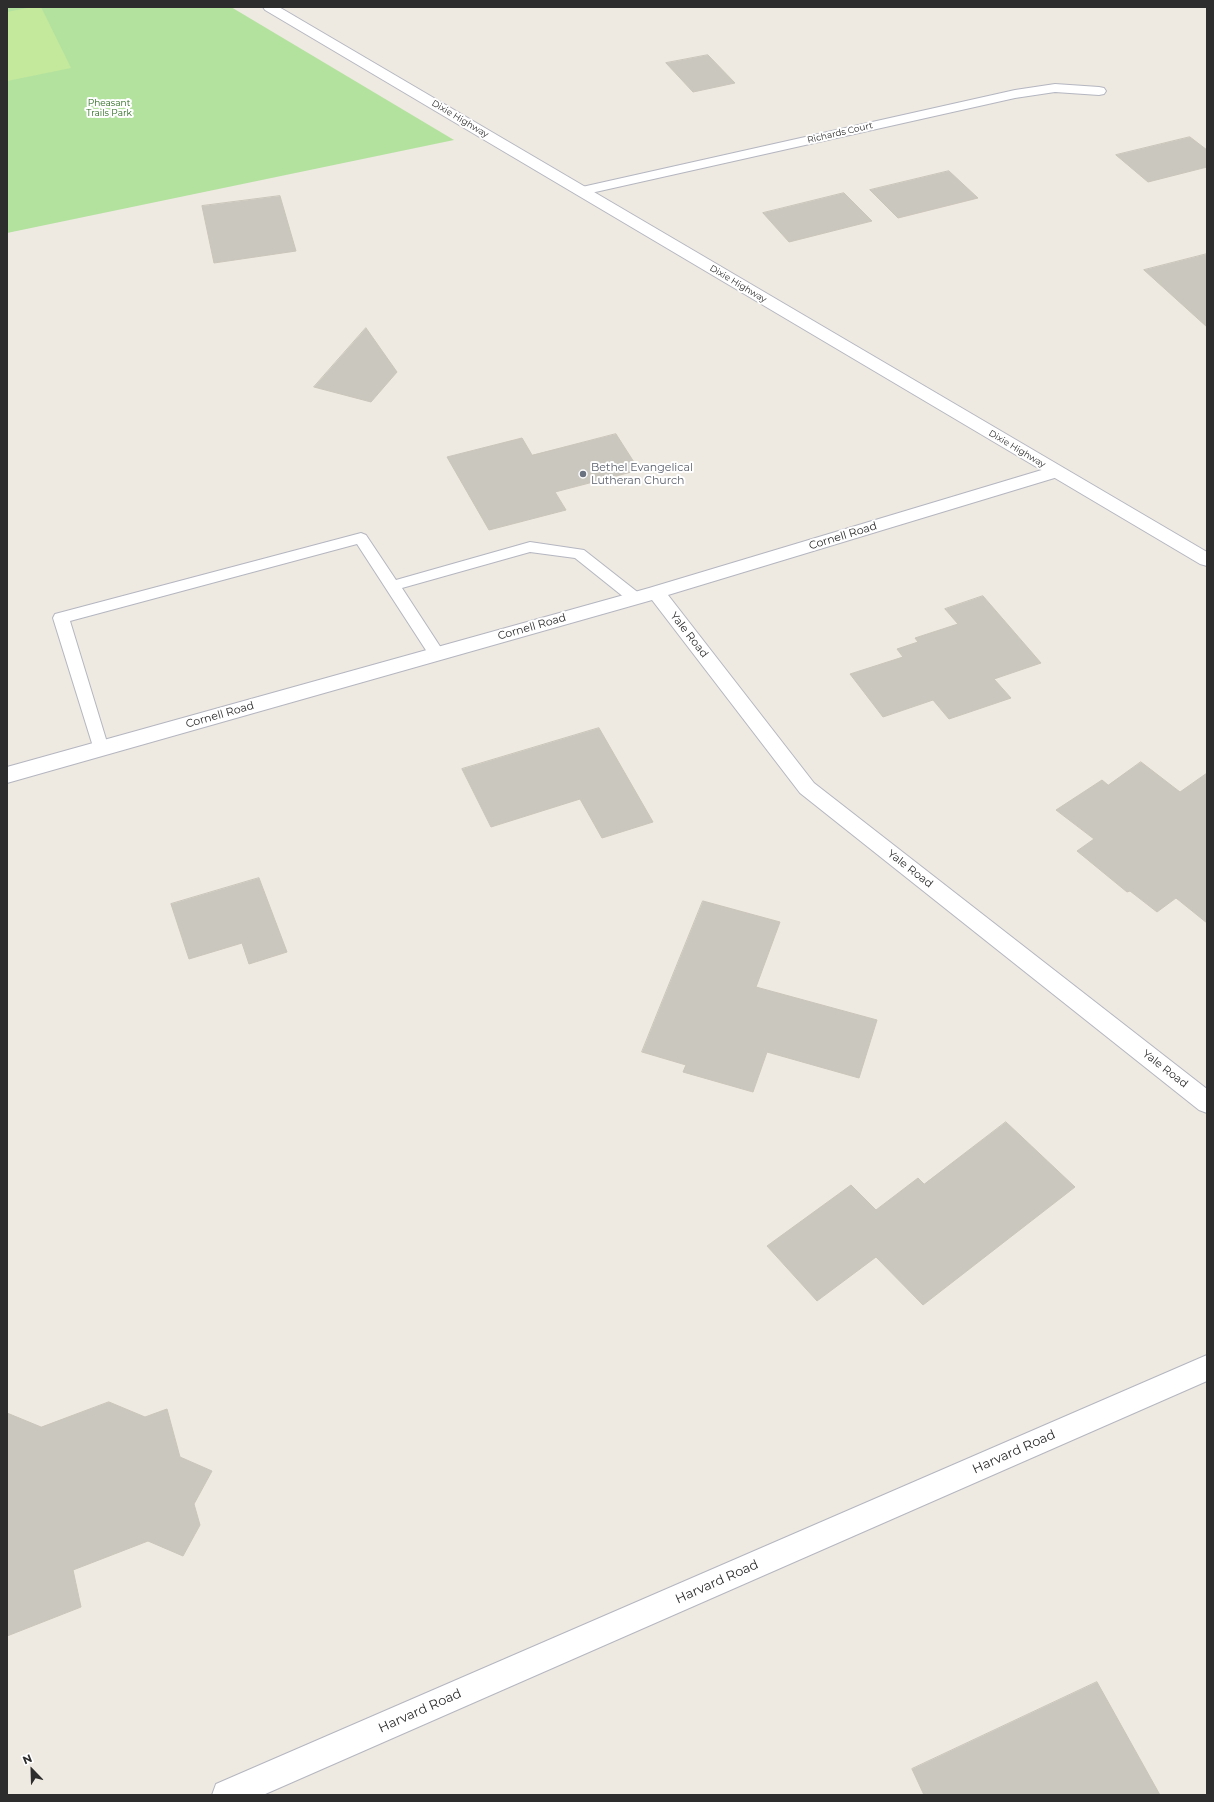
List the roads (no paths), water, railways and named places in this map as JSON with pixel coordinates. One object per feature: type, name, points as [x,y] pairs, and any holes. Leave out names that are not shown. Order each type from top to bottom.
[{"type":"street","name":"Dixie Highway","points":[[270,7],[1055,472],[1207,560]]},
{"type":"street","name":"Richards Court","points":[[582,192],[1015,94],[1055,88],[1099,91]]},
{"type":"street","name":"Cornell Road","points":[[7,775],[656,592],[1055,472]]},
{"type":"street","name":"Yale Road","points":[[656,592],[807,788],[1207,1103]]},
{"type":"street","name":"Harvard Road","points":[[227,1795],[1207,1368]]},
{"type":"lane","points":[[101,749],[61,618],[362,538],[436,654]]},
{"type":"lane","points":[[392,586],[530,547],[579,554],[635,598]]},
{"type":"place","name":"Bethel Evangelical Lutheran Church","points":[[583,474]]},
{"type":"park label","name":"Pheasant Trails Park","points":[[109,108]]}]
